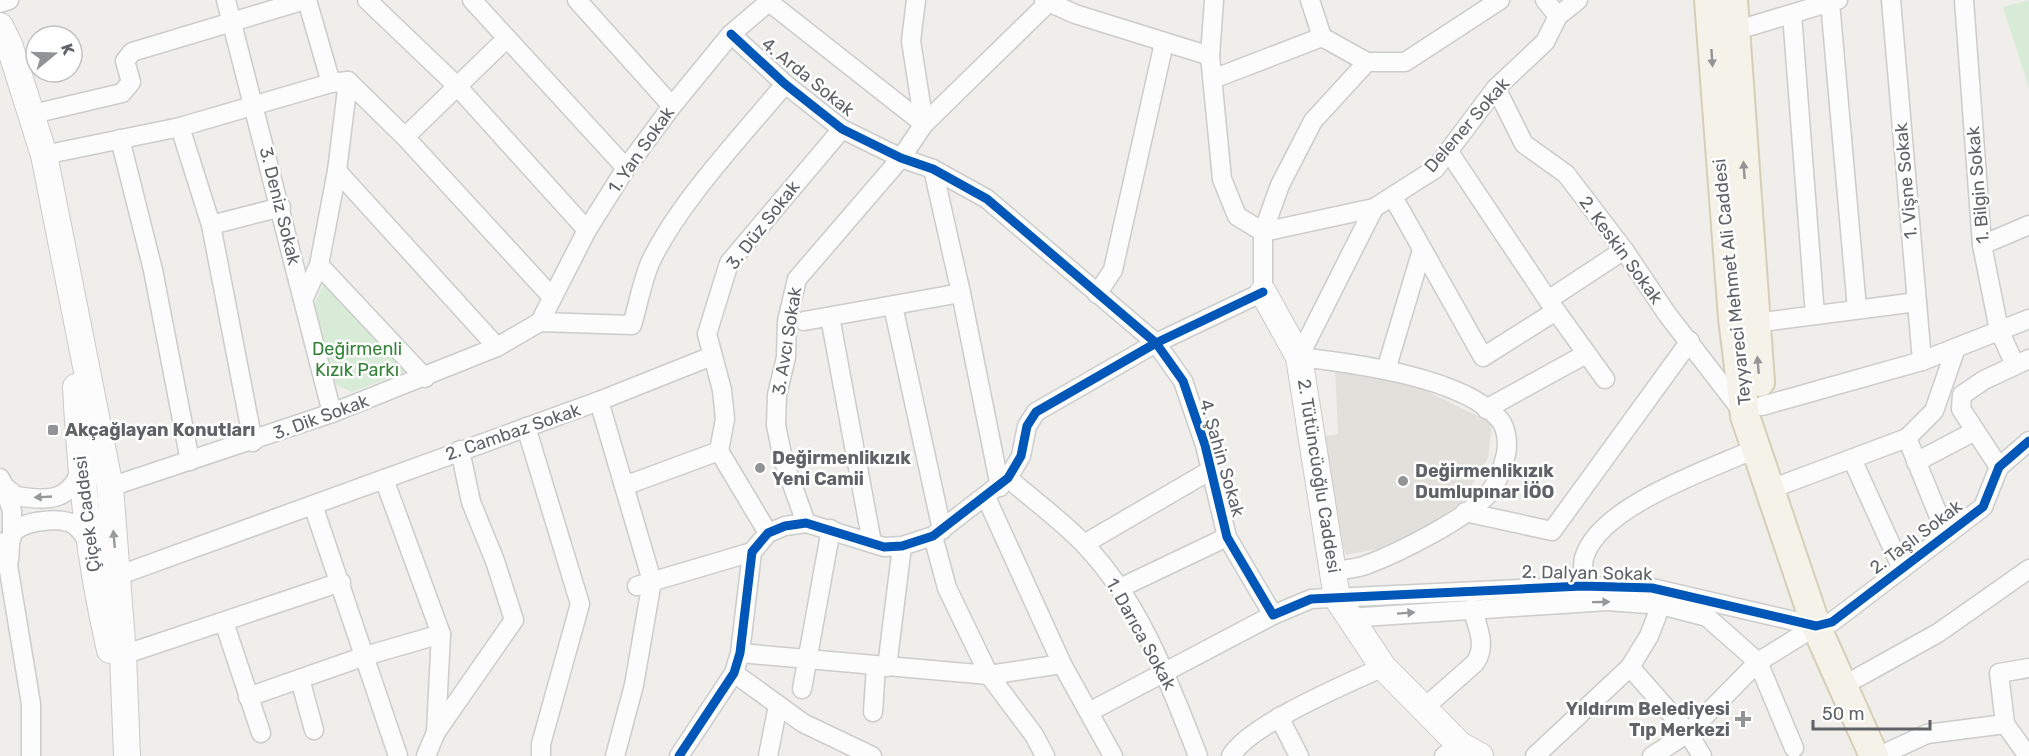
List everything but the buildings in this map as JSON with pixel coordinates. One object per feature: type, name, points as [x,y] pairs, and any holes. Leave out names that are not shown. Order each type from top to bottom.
[{"type":"main road","name":"Teyyareci Mehmet Ali Caddesi","points":[[1709,0],[1733,318],[1754,411],[1784,484],[1824,624],[1857,678],[1885,754]]},
{"type":"main road","name":"Teyyareci Mehmet Ali Caddesi","points":[[1733,0],[1755,323],[1755,449],[1824,624],[1885,754]]},
{"type":"main road","name":"Çiçek Caddesi","points":[[0,26],[9,44],[45,155],[71,302],[110,487],[128,756]]},
{"type":"main road","name":"2. Tütüncüoğlu Caddesi","points":[[1263,292],[1299,357],[1342,608],[1383,667],[1424,708],[1462,752]]},
{"type":"main road","name":"Çiçek Caddesi","points":[[71,302],[80,471],[88,541],[93,577],[127,723]]},
{"type":"street","points":[[0,3],[9,0]]},
{"type":"street","name":"3. Deniz Sokak","points":[[226,0],[281,207],[332,413]]},
{"type":"street","points":[[33,114],[122,93],[130,82],[125,61],[132,52],[306,0],[340,82],[337,171],[319,265],[303,300]]},
{"type":"street","points":[[367,0],[457,86],[587,230]]},
{"type":"street","points":[[472,0],[626,168]]},
{"type":"street","points":[[577,0],[672,106]]},
{"type":"street","points":[[916,0],[911,41],[924,124]]},
{"type":"street","points":[[1214,0],[1210,56],[1222,179],[1237,216],[1263,232]]},
{"type":"street","points":[[1310,0],[1322,37],[1367,62],[1405,62],[1500,0]]},
{"type":"street","points":[[1545,0],[1558,16]]},
{"type":"street","name":"Delener Sokak","points":[[1263,232],[1374,208],[1435,169],[1496,88],[1545,42],[1558,16],[1578,0]]},
{"type":"street","name":"1. Vişne Sokak","points":[[1891,0],[1922,361]]},
{"type":"street","name":"1. Bilgin Sokak","points":[[1964,0],[1982,244],[1999,330],[2022,362]]},
{"type":"street","points":[[770,1],[924,124]]},
{"type":"street","name":"1. Yan Sokak","points":[[540,322],[587,230],[626,168],[672,106],[731,34],[770,1]]},
{"type":"street","points":[[1046,1],[1076,7],[1164,43],[1210,56]]},
{"type":"street","name":"3. Avcı Sokak","points":[[806,523],[783,459],[776,425],[777,395],[786,357],[787,321],[797,279],[901,158],[924,124],[1046,1]]},
{"type":"street","points":[[1734,32],[1825,2],[1857,309]]},
{"type":"street","points":[[1792,14],[1815,315]]},
{"type":"street","name":"4. Arda Sokak","points":[[731,34],[785,84],[843,129],[901,158],[933,169]]},
{"type":"street","points":[[1213,79],[1322,37]]},
{"type":"street","points":[[405,137],[506,39]]},
{"type":"street","points":[[1097,294],[1113,270],[1164,43]]},
{"type":"street","points":[[679,756],[734,673],[740,653],[752,552],[768,533],[785,526],[806,523],[884,547],[902,546],[938,533],[998,487],[1021,456],[1027,426],[1036,412],[1156,344],[1263,292],[1263,232],[1280,185],[1313,121],[1367,62]]},
{"type":"street","points":[[45,155],[180,127],[340,82]]},
{"type":"street","points":[[340,82],[405,137],[552,297]]},
{"type":"street","points":[[540,322],[632,325],[650,265],[666,235],[711,174],[785,84]]},
{"type":"street","name":"2. Keskin Sokak","points":[[1496,88],[1524,144],[1566,174],[1624,250],[1667,314],[1754,411]]},
{"type":"street","points":[[180,127],[211,225],[253,442]]},
{"type":"street","name":"3. Düz Sokak","points":[[719,451],[725,419],[722,390],[707,334],[724,304],[729,263],[843,129]]},
{"type":"street","points":[[120,139],[153,270],[190,461]]},
{"type":"street","points":[[1449,152],[1605,379]]},
{"type":"street","points":[[933,169],[961,293],[998,487],[1062,664],[1113,756]]},
{"type":"street","name":"4. Şahin Sokak","points":[[933,169],[987,199],[1156,344],[1183,381],[1211,470],[1227,537],[1273,615]]},
{"type":"street","points":[[337,171],[497,347]]},
{"type":"street","points":[[1393,197],[1483,357],[1624,250]]},
{"type":"street","points":[[211,225],[281,207]]},
{"type":"street","points":[[1334,571],[1364,566],[1449,524],[1490,492],[1503,466],[1508,443],[1500,421],[1486,409],[1434,383],[1364,364],[1299,357],[1374,208]]},
{"type":"street","points":[[1982,244],[2029,225]]},
{"type":"street","points":[[1386,370],[1422,250]]},
{"type":"street","points":[[319,265],[425,378]]},
{"type":"street","points":[[804,321],[961,293]]},
{"type":"street","points":[[1755,323],[1917,302]]},
{"type":"street","points":[[893,306],[948,588],[989,675],[1034,735],[1045,756]]},
{"type":"street","points":[[830,317],[872,543]]},
{"type":"street","points":[[1754,411],[1922,361],[2029,319]]},
{"type":"street","name":"3. Dik Sokak","points":[[110,487],[253,442],[425,378],[497,347],[540,322]]},
{"type":"street","points":[[1465,512],[1552,531],[1690,341]]},
{"type":"street","points":[[1784,484],[1907,438],[1934,411],[1956,348]]},
{"type":"street","points":[[1486,409],[1586,354]]},
{"type":"street","name":"2. Cambaz Sokak","points":[[117,576],[599,401],[712,356]]},
{"type":"street","points":[[2000,467],[1961,409],[1962,395],[1984,380],[2022,362]]},
{"type":"street","points":[[599,401],[624,486],[644,584],[634,685],[615,756]]},
{"type":"street","points":[[526,427],[575,606],[541,744],[541,756]]},
{"type":"street","points":[[1916,462],[1976,431]]},
{"type":"street","points":[[1907,438],[1946,534]]},
{"type":"street","points":[[1583,586],[1584,558],[1605,525],[1636,503],[1755,449]]},
{"type":"street","points":[[426,756],[436,732],[514,620],[495,561],[471,502],[459,450]]},
{"type":"street","name":"2. Taşlı Sokak","points":[[1824,624],[1902,569],[1983,507],[2000,467],[2025,450]]},
{"type":"street","points":[[624,486],[719,451],[768,533]]},
{"type":"street","points":[[1852,459],[1902,569]]},
{"type":"street","points":[[1084,544],[1211,470]]},
{"type":"street","points":[[2,482],[16,496],[62,496],[74,487],[80,471]]},
{"type":"street","points":[[384,478],[441,634],[436,732]]},
{"type":"street","points":[[2,482],[12,511],[6,538],[8,565],[31,704],[31,756]]},
{"type":"street","name":"1. Darıca Sokak","points":[[998,487],[1084,544],[1120,588],[1164,670],[1198,756]]},
{"type":"street","points":[[313,505],[341,582],[398,756]]},
{"type":"street","points":[[6,538],[20,525],[27,523],[67,521],[78,528],[88,541]]},
{"type":"street","points":[[802,689],[831,529]]},
{"type":"street","points":[[1120,588],[1227,537]]},
{"type":"street","points":[[873,712],[902,546]]},
{"type":"street","points":[[644,584],[752,552]]},
{"type":"street","points":[[1857,678],[1938,633],[2029,569]]},
{"type":"street","points":[[123,655],[341,582]]},
{"type":"street","name":"2. Dalyan Sokak","points":[[1342,608],[1363,595],[1583,586],[1652,588],[1824,624]]},
{"type":"street","points":[[1089,712],[1164,670],[1273,615],[1311,599],[1342,608]]},
{"type":"street","name":"2. Dalyan Sokak","points":[[1342,608],[1473,608],[1607,601],[1661,605],[1707,617],[1758,662]]},
{"type":"street","points":[[1535,756],[1630,667],[1649,636],[1661,605]]},
{"type":"street","points":[[1424,708],[1475,663],[1481,654],[1482,644],[1473,608]]},
{"type":"street","points":[[224,622],[261,732]]},
{"type":"street","points":[[1652,756],[1688,733],[1758,662],[1824,624]]},
{"type":"street","points":[[248,697],[365,656],[441,634]]},
{"type":"street","points":[[740,653],[989,675],[1062,664]]},
{"type":"street","points":[[1758,662],[1794,748]]},
{"type":"street","points":[[1231,756],[1236,748],[1279,717],[1383,667]]},
{"type":"street","points":[[1630,667],[1688,733],[1702,756]]},
{"type":"street","points":[[2028,756],[2005,724],[1999,673],[2029,668]]},
{"type":"street","points":[[734,673],[803,723],[872,756]]},
{"type":"street","points":[[300,679],[314,730]]},
{"type":"street","points":[[768,756],[778,705]]},
{"type":"street","points":[[1279,717],[1299,756]]},
{"type":"street","points":[[1885,754],[1927,734],[2005,724]]},
{"type":"shaded area","name":"Değirmenlikızık Dumlupınar İÖO","points":[[1335,369],[1408,382],[1492,423],[1488,458],[1461,503],[1426,527],[1377,549],[1345,555],[1324,436],[1338,434]]},
{"type":"green space","points":[[2029,0],[2029,88],[2003,7]]},
{"type":"green space","name":"Değirmenli Kızık Parkı","points":[[323,284],[407,371],[352,392],[336,385],[313,308]]},
{"type":"cycle path","points":[[731,34],[785,84],[842,129],[901,158],[933,169],[987,199],[1156,343],[1183,381],[1205,445],[1227,537],[1273,615],[1311,599],[1583,586],[1652,588],[1816,626],[1832,622],[1983,507],[1999,467],[2029,441]]},
{"type":"cycle path","points":[[679,756],[734,673],[740,653],[752,552],[768,533],[785,526],[806,523],[884,547],[902,546],[933,536],[1008,478],[1021,456],[1027,426],[1036,412],[1156,343],[1263,292]]},
{"type":"place","name":"Akçağlayan Konutları","points":[[53,430]]},
{"type":"place","name":"Değirmenlikızık Yeni Camii","points":[[760,468]]},
{"type":"place","name":"Değirmenlikızık Dumlupınar İÖO","points":[[1403,481]]},
{"type":"place","name":"Yıldırım Belediyesi Tıp Merkezi","points":[[1743,719]]}]
